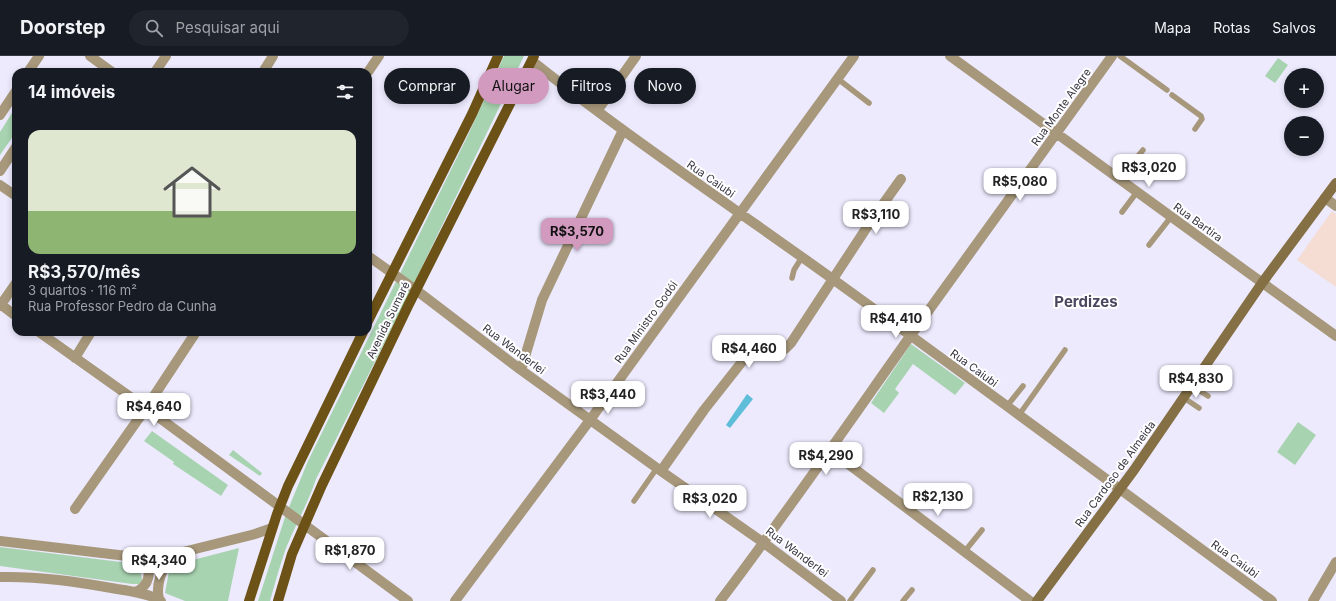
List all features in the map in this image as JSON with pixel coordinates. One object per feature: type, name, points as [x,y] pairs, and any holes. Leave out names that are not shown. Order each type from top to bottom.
[{"type":"main road","name":"Avenida Sumaré","points":[[372,313],[465,127],[498,56]]},
{"type":"main road","name":"Avenida Sumaré","points":[[278,601],[292,554],[304,524],[353,419],[530,58]]},
{"type":"main road","name":"Rua Cardoso de Almeida","points":[[1037,601],[1120,489],[1262,284],[1336,183]]},
{"type":"main road","name":"Avenida Sumaré","points":[[249,601],[280,506],[301,459],[361,336]]},
{"type":"street","points":[[31,68],[39,56]]},
{"type":"street","points":[[90,56],[106,68]]},
{"type":"street","points":[[158,68],[166,56]]},
{"type":"street","points":[[266,68],[273,56]]},
{"type":"street","points":[[371,68],[379,56]]},
{"type":"street","points":[[530,58],[542,56]]},
{"type":"street","points":[[597,111],[636,56]]},
{"type":"street","name":"Rua Ministro Godói","points":[[455,601],[590,420],[854,56]]},
{"type":"street","name":"Rua Bartira","points":[[950,56],[1262,284],[1336,336]]},
{"type":"street","name":"Rua Monte Alegre","points":[[720,601],[831,451],[910,336],[1112,56]]},
{"type":"street","name":"Rua Caiubi","points":[[530,58],[597,111],[833,279],[1272,601]]},
{"type":"street","points":[[0,115],[12,100]]},
{"type":"street","points":[[521,370],[542,300],[623,130]]},
{"type":"street","points":[[0,171],[12,153]]},
{"type":"street","points":[[659,470],[740,363],[750,354],[780,350],[788,347],[901,179]]},
{"type":"street","points":[[0,185],[12,193]]},
{"type":"street","points":[[1325,198],[1336,206]]},
{"type":"street","name":"Rua Wanderlei","points":[[372,259],[416,290],[521,370],[659,470],[764,543],[841,601]]},
{"type":"street","points":[[12,288],[0,305],[12,313]]},
{"type":"street","points":[[44,336],[146,408],[408,601]]},
{"type":"street","points":[[74,358],[88,336]]},
{"type":"street","points":[[74,509],[146,408],[193,336]]},
{"type":"street","points":[[831,451],[1030,601]]},
{"type":"street","points":[[0,541],[144,558],[171,555],[255,534],[272,528]]},
{"type":"street","points":[[160,600],[158,594],[159,580],[171,555]]},
{"type":"street","points":[[135,592],[144,588],[147,582],[148,570],[144,558]]},
{"type":"street","points":[[1313,601],[1336,562]]},
{"type":"street","points":[[0,577],[18,576],[74,582],[135,592],[160,600]]},
{"type":"lane","points":[[1120,56],[1167,90]]},
{"type":"lane","points":[[838,79],[869,103]]},
{"type":"lane","points":[[1172,95],[1201,116],[1202,119],[1195,129]]},
{"type":"lane","points":[[1119,179],[1143,150]]},
{"type":"lane","points":[[1122,212],[1137,192]]},
{"type":"lane","points":[[1149,245],[1171,217]]},
{"type":"lane","points":[[792,278],[794,270],[802,257]]},
{"type":"lane","points":[[1019,415],[1065,350]]},
{"type":"lane","points":[[1007,406],[1023,386]]},
{"type":"lane","points":[[1192,386],[1208,396]]},
{"type":"lane","points":[[1184,398],[1199,408]]},
{"type":"lane","points":[[634,501],[659,470]]},
{"type":"lane","points":[[965,551],[982,530]]},
{"type":"lane","points":[[850,601],[873,570]]},
{"type":"lane","points":[[903,601],[912,590]]},
{"type":"shaded area","points":[[1332,211],[1336,214],[1336,287],[1297,260]]},
{"type":"green space","points":[[504,56],[524,56],[518,68],[499,68]]},
{"type":"green space","points":[[1278,58],[1288,65],[1284,68],[1284,71],[1275,83],[1265,76]]},
{"type":"green space","points":[[482,104],[501,104],[406,300],[316,479],[286,548],[270,601],[258,601],[285,517],[308,461],[369,336],[372,336],[372,331]]},
{"type":"green space","points":[[12,113],[12,138],[0,155],[0,132]]},
{"type":"green space","points":[[911,344],[965,383],[955,395],[913,364],[895,389],[899,393],[884,413],[871,403]]},
{"type":"green space","points":[[1298,422],[1316,435],[1295,465],[1277,452]]},
{"type":"green space","points":[[152,431],[228,485],[221,496],[173,464],[174,462],[144,441]]},
{"type":"green space","points":[[233,450],[262,473],[260,476],[229,455]]},
{"type":"green space","points":[[0,547],[137,564],[140,569],[142,580],[140,584],[132,584],[0,566]]},
{"type":"green space","points":[[239,548],[228,601],[185,601],[165,593],[170,566]]},
{"type":"water","points":[[747,394],[753,399],[730,428],[726,425]]},
{"type":"district","name":"Perdizes","points":[[1086,301]]}]
